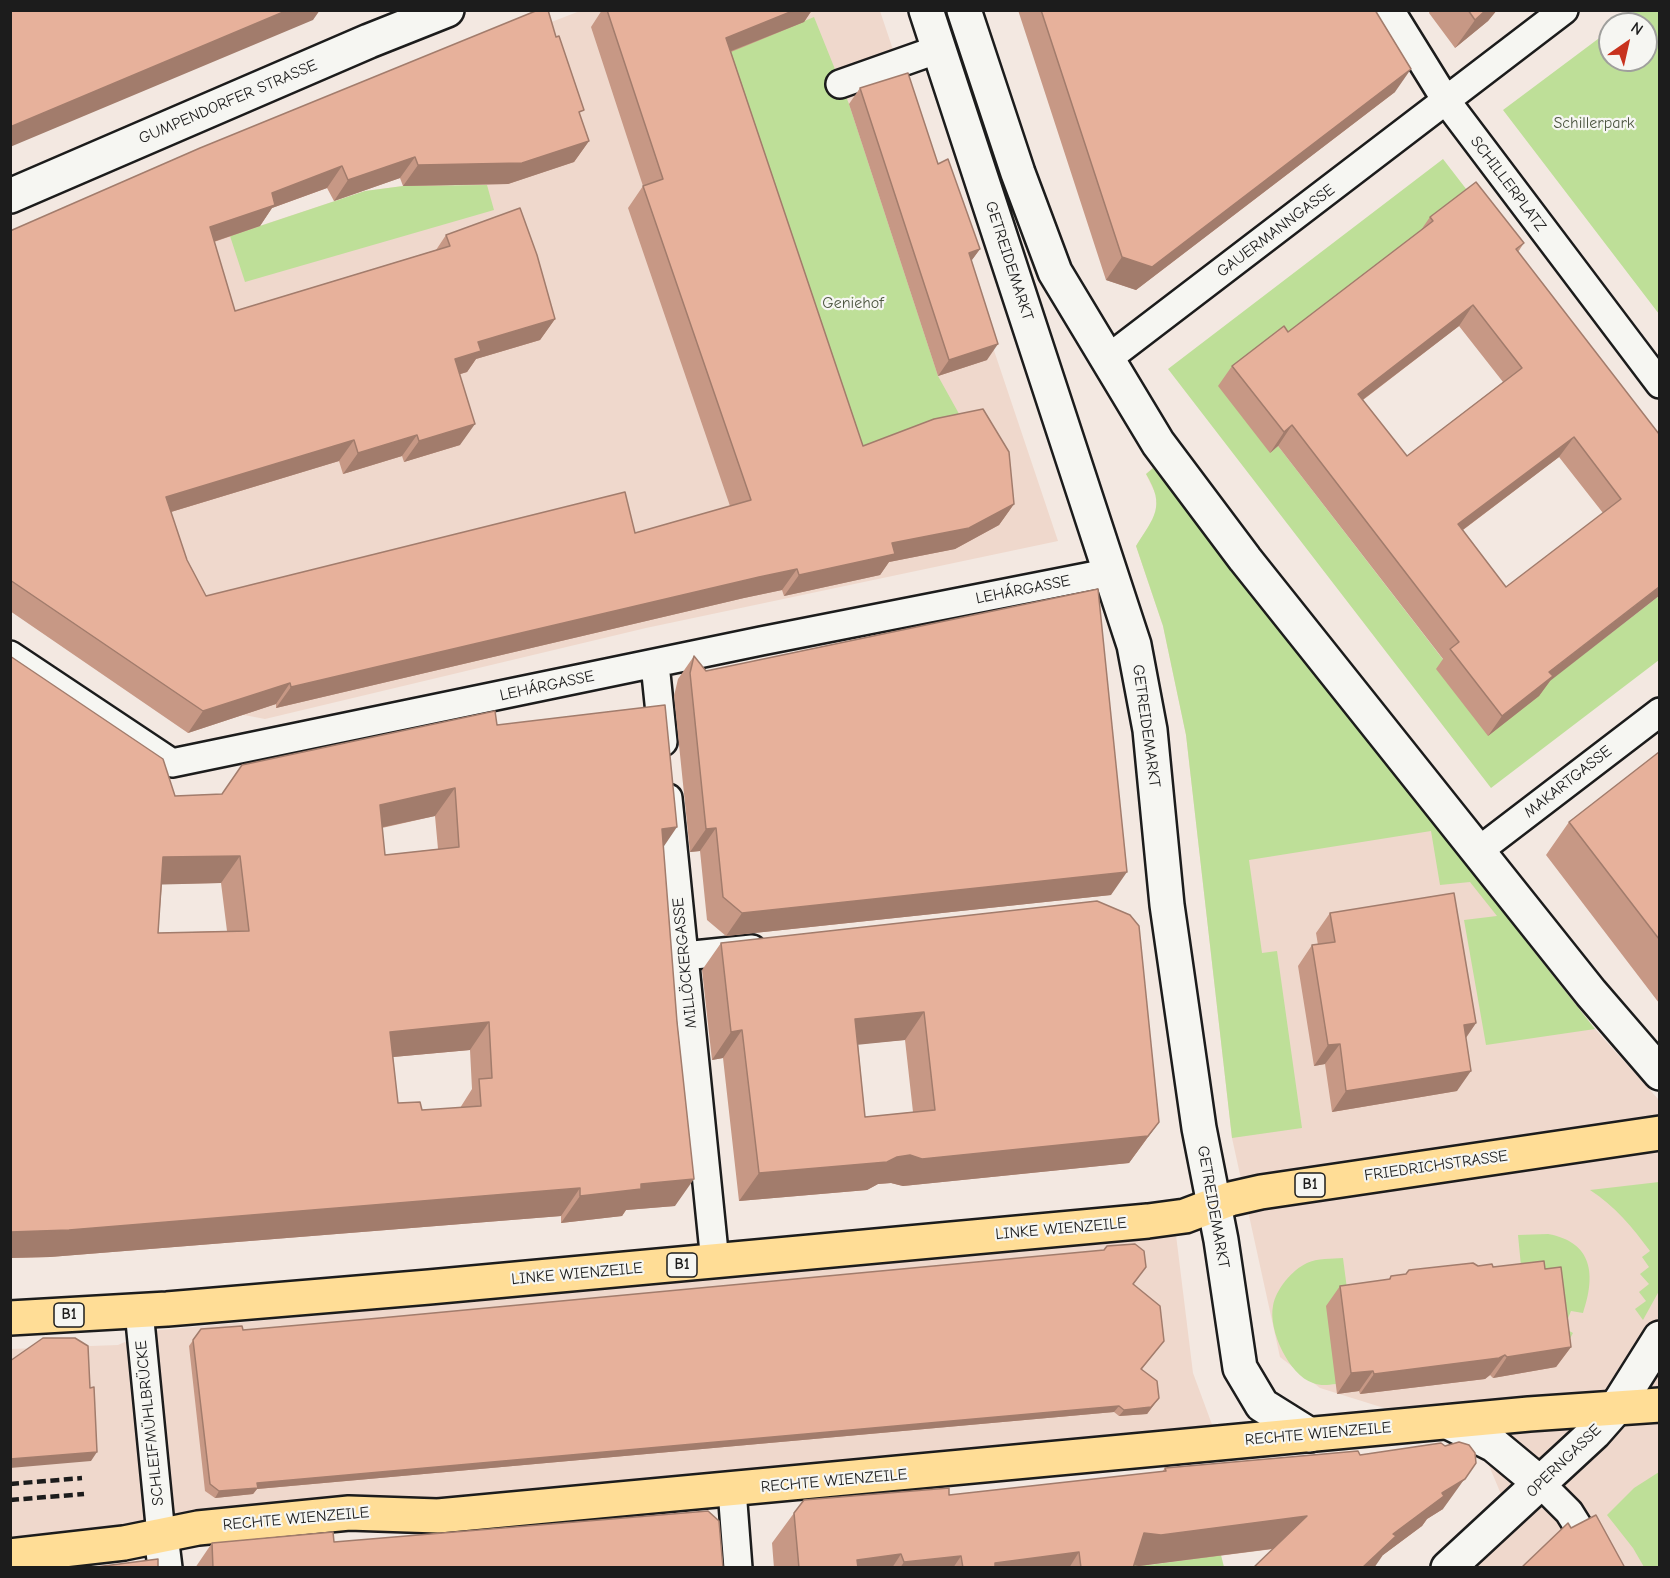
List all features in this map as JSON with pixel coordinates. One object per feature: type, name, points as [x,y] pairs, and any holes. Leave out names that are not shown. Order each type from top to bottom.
[{"type":"main road","name":"GUMPENDORFER STRASSE","points":[[10,196],[447,10]]},
{"type":"main road","name":"GETREIDEMARKT","points":[[926,10],[1112,572],[1134,645],[1150,730],[1167,904],[1205,1166],[1221,1240],[1240,1368],[1262,1405],[1310,1435]]},
{"type":"main road","points":[[964,10],[1018,173],[1055,272],[1158,443],[1245,559],[1477,852],[1659,1073]]},
{"type":"main road","name":"FRIEDRICHSTRASSE","points":[[1213,1206],[1261,1192],[1659,1133]]},
{"type":"main road","name":"LINKE WIENZEILE","points":[[10,1318],[140,1311],[715,1262],[1148,1221],[1185,1216],[1213,1206]]},
{"type":"main road","name":"OPERNGASSE","points":[[1448,1568],[1541,1484],[1616,1408],[1659,1338]]},
{"type":"main road","name":"RECHTE WIENZEILE","points":[[10,1556],[124,1543],[198,1528],[349,1513],[438,1516],[1448,1422],[1659,1405]]},
{"type":"main road","points":[[1448,1422],[1494,1445],[1541,1484]]},
{"type":"main road","points":[[161,1535],[165,1568]]},
{"type":"street","name":"SCHILLERPLATZ","points":[[1390,10],[1447,102],[1659,384]]},
{"type":"street","points":[[1447,102],[1564,10]]},
{"type":"street","points":[[840,84],[939,49]]},
{"type":"street","name":"GAUERMANNGASSE","points":[[1106,360],[1447,102]]},
{"type":"street","name":"LEHÁRGASSE","points":[[10,655],[172,763],[1112,572]]},
{"type":"street","name":"MILLÖCKERGASSE","points":[[655,664],[715,1262]]},
{"type":"street","name":"MAKARTGASSE","points":[[1477,852],[1659,712]]},
{"type":"street","points":[[684,956],[778,946]]},
{"type":"street","name":"SCHLEIFMÜHLBRÜCKE","points":[[140,1311],[161,1535]]},
{"type":"street","points":[[1541,1484],[1569,1512],[1604,1568]]},
{"type":"street","points":[[732,1490],[738,1568]]},
{"type":"shaded area","points":[[580,11],[880,11],[1058,541],[646,628],[265,719],[244,715],[172,581],[158,538],[205,244],[365,191],[403,186],[541,26]]},
{"type":"shaded area","points":[[1153,468],[1595,1029],[1659,1100],[1659,1567],[1458,1567],[1511,1518],[1477,1437],[1320,1388],[1280,1357],[1232,1138],[1186,735],[1163,626],[1136,546],[1157,513],[1156,495],[1146,474]]},
{"type":"shaded area","points":[[1176,1235],[1193,1373],[1221,1449],[11,1547],[10,1349],[118,1345],[150,1331]]},
{"type":"green space","name":"Schillerpark","points":[[1659,11],[1659,314],[1503,110],[1598,39],[1598,72],[1658,72],[1658,12],[1634,12]]},
{"type":"green space","name":"Geniehof","points":[[814,17],[849,104],[938,376],[968,430],[848,467],[698,65]]},
{"type":"green space","points":[[1443,159],[1659,439],[1462,202],[1270,452],[1278,446],[1445,662],[1535,692],[1659,596],[1659,660],[1491,788],[1168,369]]},
{"type":"green space","points":[[487,185],[494,210],[245,282],[230,236],[365,191],[403,186]]},
{"type":"green space","points":[[1153,468],[1595,1029],[1486,1045],[1464,920],[1497,916],[1470,882],[1440,885],[1431,831],[1249,860],[1262,953],[1277,951],[1302,1128],[1232,1138],[1186,735],[1163,626],[1136,546],[1155,512],[1155,495],[1146,474]]},
{"type":"green space","points":[[1659,1182],[1659,1291],[1643,1320],[1635,1309],[1646,1301],[1639,1292],[1649,1284],[1640,1274],[1649,1267],[1642,1257],[1650,1251],[1623,1218],[1590,1190]]},
{"type":"green space","points":[[1548,1234],[1574,1244],[1582,1252],[1590,1273],[1583,1313],[1571,1311],[1564,1328],[1573,1333],[1561,1355],[1521,1266],[1518,1235]]},
{"type":"green space","points":[[1343,1258],[1347,1289],[1336,1384],[1319,1385],[1304,1378],[1288,1361],[1277,1339],[1272,1316],[1273,1306],[1281,1287],[1301,1266],[1315,1260]]},
{"type":"green space","points":[[1659,1472],[1659,1567],[1644,1567],[1633,1548],[1607,1515],[1634,1488]]},
{"type":"green space","points":[[1144,1502],[1149,1565],[1221,1555],[1224,1567],[1122,1568]]},
{"type":"building","points":[[10,10],[288,10],[10,127]]},
{"type":"building","points":[[538,10],[548,10],[556,37],[559,36],[584,110],[579,112],[589,141],[522,163],[418,165],[415,157],[348,180],[342,166],[272,193],[275,205],[210,227],[235,311],[450,246],[446,235],[520,208],[537,255],[555,319],[478,342],[481,351],[455,359],[475,424],[419,441],[417,435],[358,453],[354,440],[166,497],[187,560],[206,596],[625,492],[635,533],[751,500],[643,186],[663,179],[607,10],[795,10],[726,38],[863,446],[934,419],[983,409],[1009,452],[1014,504],[969,528],[892,543],[895,554],[799,575],[797,569],[759,577],[291,687],[290,683],[203,711],[10,580],[10,231],[200,148]]},
{"type":"building","points":[[1041,10],[1375,10],[1411,69],[1152,267],[1122,257]]},
{"type":"building","points":[[1468,10],[1486,10],[1475,20]]},
{"type":"building","points":[[908,73],[938,164],[948,159],[980,249],[969,253],[998,344],[949,360],[860,88]]},
{"type":"building","points":[[1476,182],[1524,243],[1516,249],[1659,434],[1659,587],[1549,672],[1553,676],[1502,716],[1450,649],[1459,642],[1292,425],[1284,432],[1232,366],[1284,326],[1288,332],[1433,221],[1430,217]],"holes":[[[1473,305],[1522,368],[1407,456],[1358,394]],[[1574,437],[1621,499],[1506,587],[1458,524]]]},
{"type":"building","points":[[1098,589],[1127,872],[742,913],[723,897],[716,828],[706,829],[690,673],[694,656],[706,671]]},
{"type":"building","points":[[10,656],[163,759],[175,796],[222,794],[242,765],[495,711],[497,725],[665,705],[677,827],[662,829],[677,1022],[694,1179],[641,1184],[641,1189],[580,1196],[580,1188],[69,1230],[10,1232]],"holes":[[[455,788],[459,847],[385,855],[380,805]],[[240,856],[249,931],[158,933],[163,857]],[[489,1022],[492,1078],[479,1079],[481,1106],[422,1110],[420,1102],[398,1103],[390,1032]]]},
{"type":"building","points":[[1659,752],[1659,939],[1569,822]]},
{"type":"building","points":[[1454,893],[1476,1023],[1464,1025],[1471,1071],[1346,1091],[1340,1044],[1328,1045],[1312,945],[1335,942],[1330,913]]},
{"type":"building","points":[[1097,901],[1130,915],[1139,926],[1159,1122],[1148,1136],[922,1159],[910,1155],[897,1157],[887,1162],[759,1173],[742,1030],[731,1032],[721,943]],"holes":[[[924,1012],[935,1110],[865,1117],[855,1019]]]},
{"type":"building","points":[[1135,1244],[1144,1251],[1146,1267],[1133,1284],[1160,1306],[1164,1341],[1141,1369],[1157,1381],[1159,1398],[1151,1407],[1124,1410],[1119,1406],[257,1483],[258,1488],[219,1491],[210,1484],[193,1340],[201,1329],[242,1326],[243,1330],[380,1318],[1104,1250],[1107,1246]]},
{"type":"building","points":[[1544,1261],[1545,1269],[1561,1267],[1571,1347],[1374,1374],[1373,1371],[1351,1373],[1340,1286],[1390,1279],[1391,1276],[1406,1274],[1409,1270],[1473,1263],[1478,1266],[1492,1264],[1493,1267]]},
{"type":"building","points":[[43,1338],[75,1338],[88,1346],[90,1388],[94,1387],[97,1452],[10,1459],[10,1361]]},
{"type":"building","points":[[1459,1442],[1469,1445],[1475,1453],[1476,1463],[1465,1479],[1442,1493],[1444,1496],[1393,1534],[1396,1536],[1362,1568],[1253,1568],[1307,1516],[1161,1535],[1144,1533],[1133,1568],[1081,1568],[1079,1552],[995,1563],[995,1568],[963,1568],[961,1556],[904,1562],[901,1554],[857,1560],[858,1568],[799,1568],[794,1513],[804,1500],[949,1488],[949,1495],[1166,1471],[1165,1468],[1358,1451],[1360,1455],[1441,1443],[1445,1446]]},
{"type":"building","points":[[708,1511],[719,1521],[723,1568],[213,1568],[212,1543],[333,1532],[334,1542]]},
{"type":"building","points":[[1596,1515],[1625,1568],[1521,1568],[1568,1523],[1571,1528]]},
{"type":"building","points":[[158,1559],[158,1568],[88,1568]]},
{"type":"railway","points":[[10,1484],[82,1478]]},
{"type":"railway","points":[[10,1500],[84,1494]]}]
